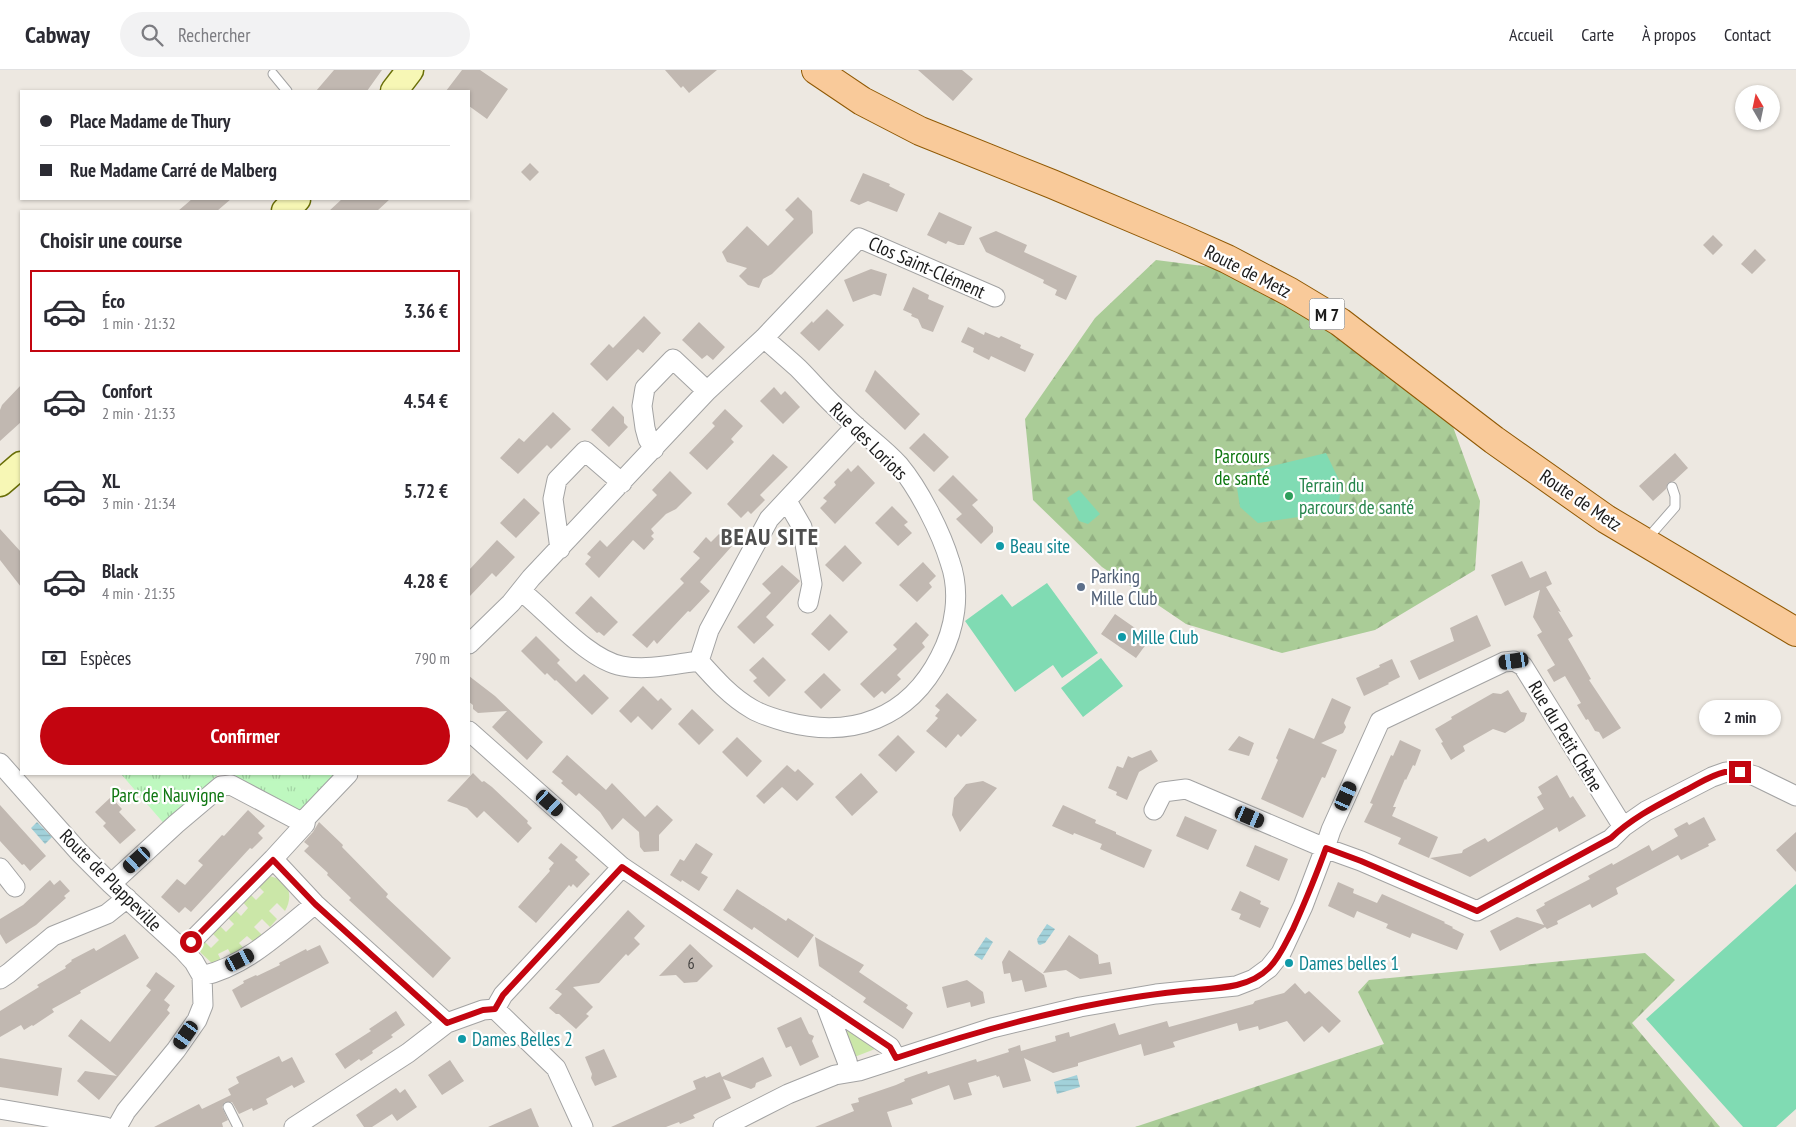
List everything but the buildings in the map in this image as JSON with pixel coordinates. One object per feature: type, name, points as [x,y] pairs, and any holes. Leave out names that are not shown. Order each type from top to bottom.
[{"type":"main road","name":"Route de Metz","points":[[816,70],[862,101],[920,131],[1182,239],[1227,259],[1290,292],[1340,322],[1494,440],[1606,519],[1794,625]]},
{"type":"street","points":[[395,90],[410,70]]},
{"type":"street","points":[[286,210],[296,200]]},
{"type":"street","name":"Clos Saint-Clément","points":[[764,338],[859,238],[995,297]]},
{"type":"street","points":[[470,642],[511,603],[707,391],[764,338]]},
{"type":"street","name":"Rue des Loriots","points":[[699,660],[716,681],[753,710],[776,719],[804,726],[830,728],[858,725],[884,715],[906,702],[923,686],[947,645],[953,623],[956,604],[951,564],[943,542],[924,503],[899,465],[764,338]]},
{"type":"street","points":[[654,449],[648,439],[645,428],[642,406],[645,388],[673,359],[707,391]]},
{"type":"street","points":[[521,590],[590,652],[606,661],[621,666],[637,668],[699,660],[709,630],[769,519],[856,426]]},
{"type":"street","points":[[560,549],[553,499],[557,480],[585,451],[622,484]]},
{"type":"street","points":[[0,482],[20,466]]},
{"type":"street","points":[[787,501],[802,527],[812,584],[808,603]]},
{"type":"street","name":"Rue du Petit Chêne","points":[[1326,848],[1331,830],[1380,721],[1504,662],[1514,661],[1523,666],[1623,827]]},
{"type":"street","points":[[470,732],[622,867],[890,1047],[896,1058]]},
{"type":"street","name":"Route de Plappeville","points":[[0,763],[79,852],[183,950],[194,962],[202,976]]},
{"type":"street","points":[[1154,810],[1163,792],[1186,789],[1477,911],[1611,838],[1623,827],[1712,777],[1726,772],[1740,772],[1755,776],[1796,796]]},
{"type":"street","points":[[183,950],[273,860],[305,824],[306,818],[347,775]]},
{"type":"street","points":[[111,884],[221,786],[231,785],[305,824]]},
{"type":"street","points":[[723,1127],[788,1094],[835,1075],[859,1071],[992,1028],[1080,1007],[1156,994],[1236,986],[1254,979],[1269,968],[1281,953],[1303,906],[1326,848]]},
{"type":"street","points":[[273,860],[315,904],[447,1023]]},
{"type":"street","points":[[495,1009],[503,995],[622,867]]},
{"type":"street","points":[[0,868],[15,887]]},
{"type":"street","points":[[0,979],[9,974],[53,936],[107,914],[127,898]]},
{"type":"street","points":[[117,1127],[126,1111],[176,1050],[197,1020],[203,1005],[202,976],[214,974],[253,954],[315,904]]},
{"type":"street","points":[[825,1003],[849,1072]]},
{"type":"street","points":[[294,1127],[408,1053],[447,1023],[483,1010],[495,1009],[556,1068],[583,1127]]},
{"type":"street","points":[[0,1109],[106,1127]]},
{"type":"lane","points":[[273,74],[286,90]]},
{"type":"lane","points":[[1645,542],[1674,507],[1676,496],[1672,487]]},
{"type":"lane","points":[[228,1107],[238,1127]]},
{"type":"green space","name":"Parcours de santé","points":[[1156,260],[1219,268],[1324,327],[1448,413],[1480,501],[1475,570],[1375,630],[1282,653],[1186,624],[1102,567],[1033,500],[1025,419],[1095,318]]},
{"type":"green space","name":"Terrain du parcours de santé","points":[[1326,453],[1341,484],[1338,511],[1258,523],[1240,507],[1235,475]]},
{"type":"green space","points":[[1079,490],[1100,514],[1088,524],[1079,521],[1067,498]]},
{"type":"green space","points":[[1047,583],[1098,653],[1062,678],[1053,665],[1015,692],[965,621],[1002,594],[1012,607]]},
{"type":"green space","points":[[1101,658],[1123,686],[1083,717],[1061,688]]},
{"type":"green space","name":"Parc de Nauvigne","points":[[122,775],[217,775],[167,827]]},
{"type":"green space","name":"Parc de Nauvigne","points":[[230,775],[342,775],[305,809],[295,810],[275,805]]},
{"type":"green space","points":[[266,876],[279,879],[287,887],[289,898],[285,911],[277,903],[269,911],[277,919],[270,927],[262,919],[254,927],[262,935],[255,943],[247,936],[239,943],[247,952],[233,958],[228,949],[218,954],[223,964],[214,965],[199,949],[203,940],[211,948],[219,940],[211,932],[218,924],[226,932],[234,924],[226,916],[233,908],[241,916],[248,908],[241,900],[248,892],[256,900],[264,892],[256,884]]},
{"type":"green space","points":[[1796,884],[1796,1109],[1776,1127],[1743,1127],[1646,1019]]},
{"type":"green space","points":[[1645,953],[1675,980],[1632,1023],[1720,1127],[1135,1127],[1384,1044],[1358,992],[1369,980]]},
{"type":"green space","points":[[840,1024],[880,1047],[852,1058]]},
{"type":"water","points":[[37,822],[52,837],[45,844],[31,828]]},
{"type":"water","points":[[1047,924],[1055,929],[1045,943],[1040,945],[1037,939]]},
{"type":"water","points":[[986,937],[993,942],[982,960],[974,955]]},
{"type":"water","points":[[1077,1075],[1080,1087],[1057,1094],[1054,1082]]},
{"type":"place","name":"Terrain du parcours de santé","points":[[1289,496]]},
{"type":"place","name":"Beau site","points":[[1000,546]]},
{"type":"place","name":"Parking Mille Club","points":[[1081,587]]},
{"type":"place","name":"Mille Club","points":[[1122,637]]},
{"type":"place","name":"Dames belles 1","points":[[1289,963]]},
{"type":"place","name":"Dames Belles 2","points":[[462,1039]]},
{"type":"district","name":"BEAU SITE","points":[[770,536]]},
{"type":"route","points":[[191,942],[273,860],[315,904],[447,1023],[483,1010],[495,1009],[503,995],[622,867],[890,1047],[896,1058],[992,1028],[1080,1007],[1156,994],[1236,986],[1254,979],[1269,968],[1281,953],[1303,906],[1326,848],[1477,911],[1611,838],[1646,811],[1695,785],[1726,772],[1740,772]]}]
